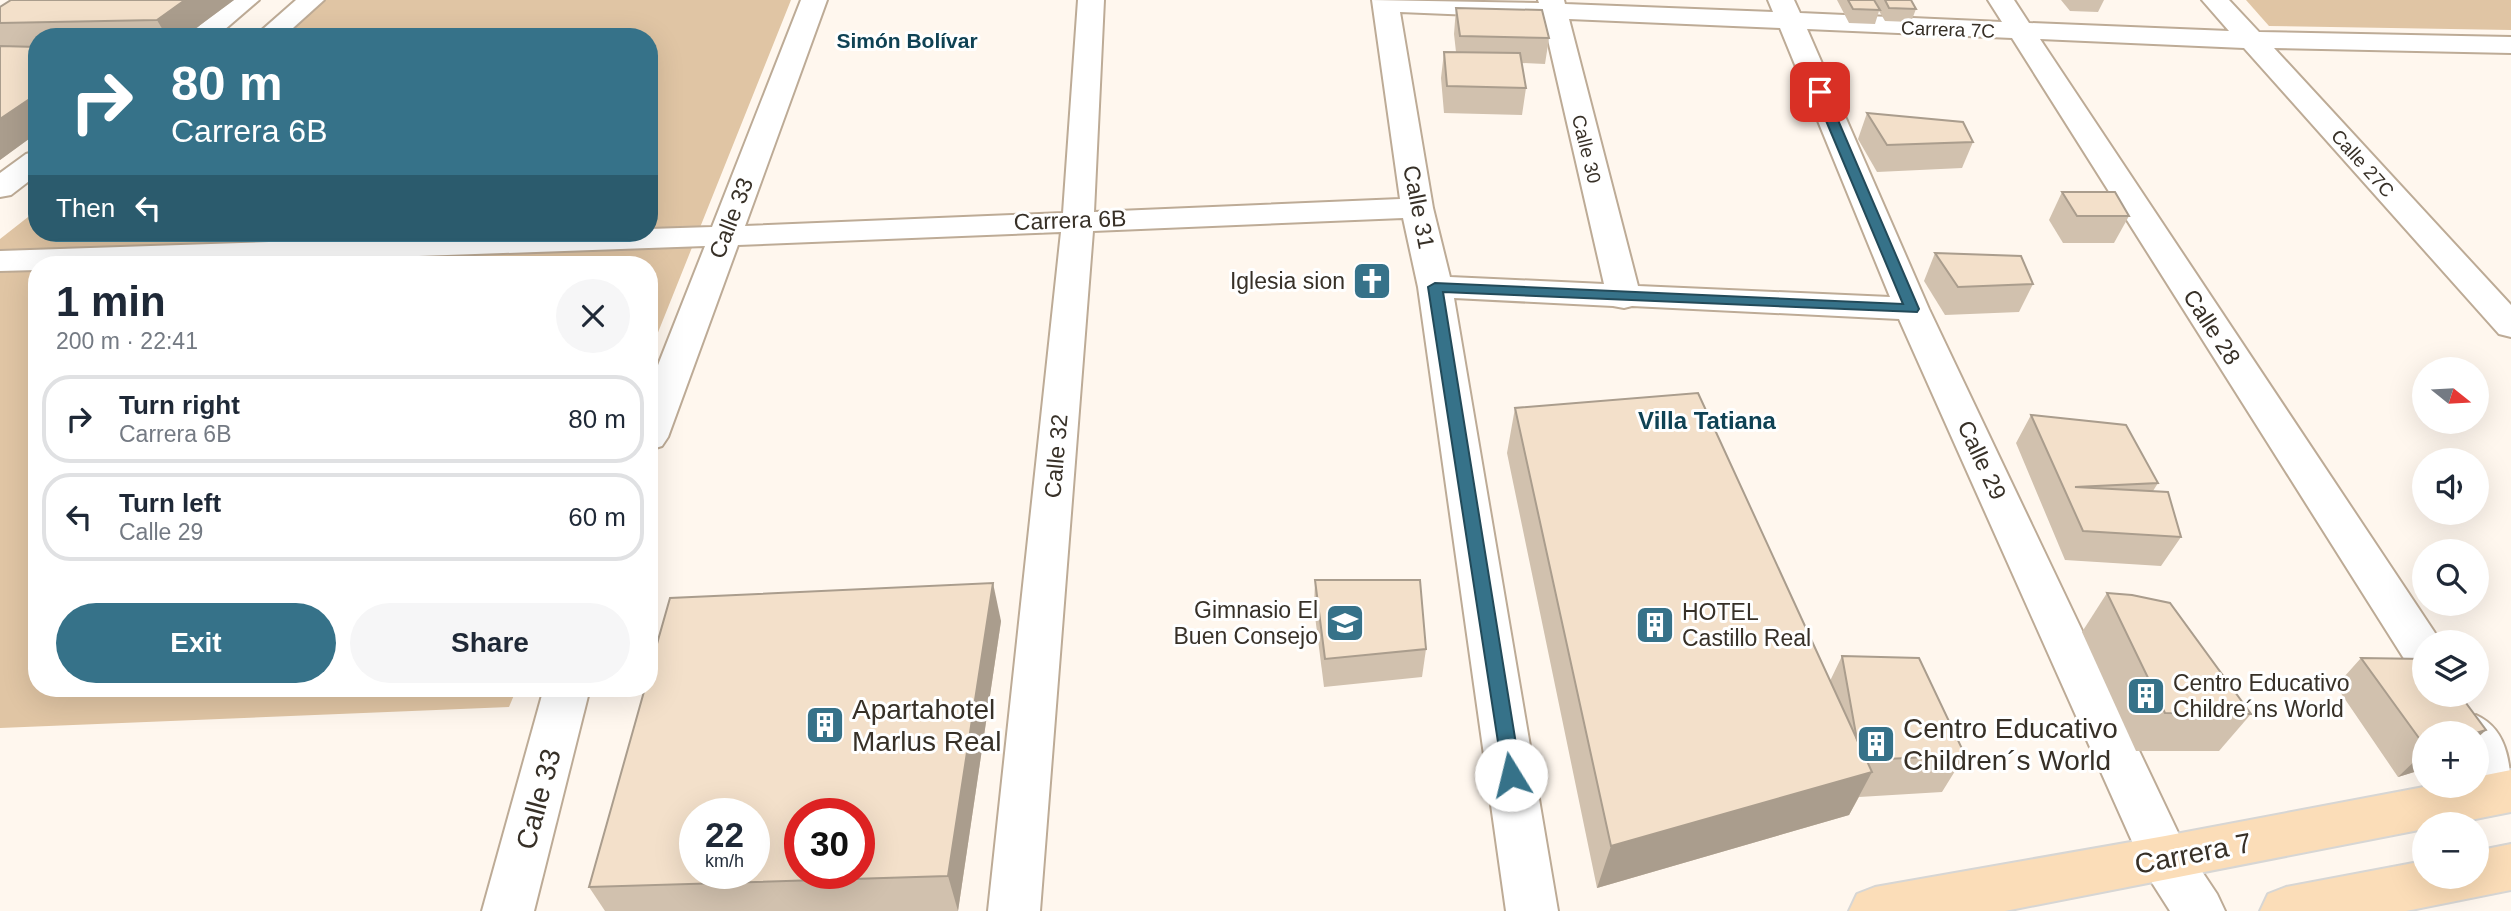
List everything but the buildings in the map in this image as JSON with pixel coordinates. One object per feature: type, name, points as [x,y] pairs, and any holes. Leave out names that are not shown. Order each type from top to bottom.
[{"type":"main road","name":"Carrera 7","points":[[1875,911],[2165,859],[2511,790]]},
{"type":"main road","points":[[2489,871],[2511,867]]},
{"type":"main road","points":[[2286,911],[2412,887]]},
{"type":"street","points":[[211,28],[246,0]]},
{"type":"street","points":[[278,28],[311,0]]},
{"type":"street","name":"Calle 33","points":[[658,413],[814,0]]},
{"type":"street","name":"Calle 32","points":[[1014,911],[1078,220],[1091,0]]},
{"type":"street","name":"Calle 28","points":[[2001,0],[2412,634]]},
{"type":"street","name":"Calle 27C","points":[[2215,0],[2511,326]]},
{"type":"street","name":"Carrera 7C","points":[[1385,2],[1785,10],[1837,24],[2505,50]]},
{"type":"street","name":"Calle 31","points":[[1385,2],[1417,208],[1435,287],[1532,911]]},
{"type":"street","name":"Calle 30","points":[[1553,6],[1624,298]]},
{"type":"street","name":"Calle 29","points":[[1785,10],[1912,309],[2165,859],[2199,911]]},
{"type":"street","points":[[0,188],[28,167]]},
{"type":"street","name":"Carrera 6B","points":[[724,236],[1417,208]]},
{"type":"street","points":[[658,238],[724,236]]},
{"type":"street","points":[[0,260],[28,237]]},
{"type":"street","points":[[121,256],[543,242]]},
{"type":"street","points":[[0,260],[28,259]]},
{"type":"street","points":[[1435,287],[1624,298],[1912,309]]},
{"type":"street","name":"Calle 33","points":[[508,911],[565,697]]},
{"type":"street","points":[[2489,755],[2511,790]]},
{"type":"shaded area","points":[[300,0],[791,0],[658,332],[658,256],[28,256],[28,697],[513,697],[509,707],[0,728],[0,239],[28,217],[28,242],[658,242],[658,28],[265,28]]},
{"type":"shaded area","points":[[2246,0],[2511,0],[2511,30],[2269,26]]},
{"type":"place","name":"Iglesia sion","points":[[1372,281]]},
{"type":"place","name":"Gimnasio El Buen Consejo","points":[[1345,623]]},
{"type":"place","name":"HOTEL Castillo Real","points":[[1655,625]]},
{"type":"place","name":"Centro Educativo Childre´ns World","points":[[2146,696]]},
{"type":"place","name":"Apartahotel Marlus Real","points":[[825,725]]},
{"type":"place","name":"Centro Educativo Children´s World","points":[[1876,744]]},
{"type":"district","name":"Simón Bolívar","points":[[907,41]]},
{"type":"district","name":"Villa Tatiana","points":[[1707,421]]},
{"type":"route","points":[[1511,775],[1435,287],[1624,298],[1912,309],[1820,92]]}]
